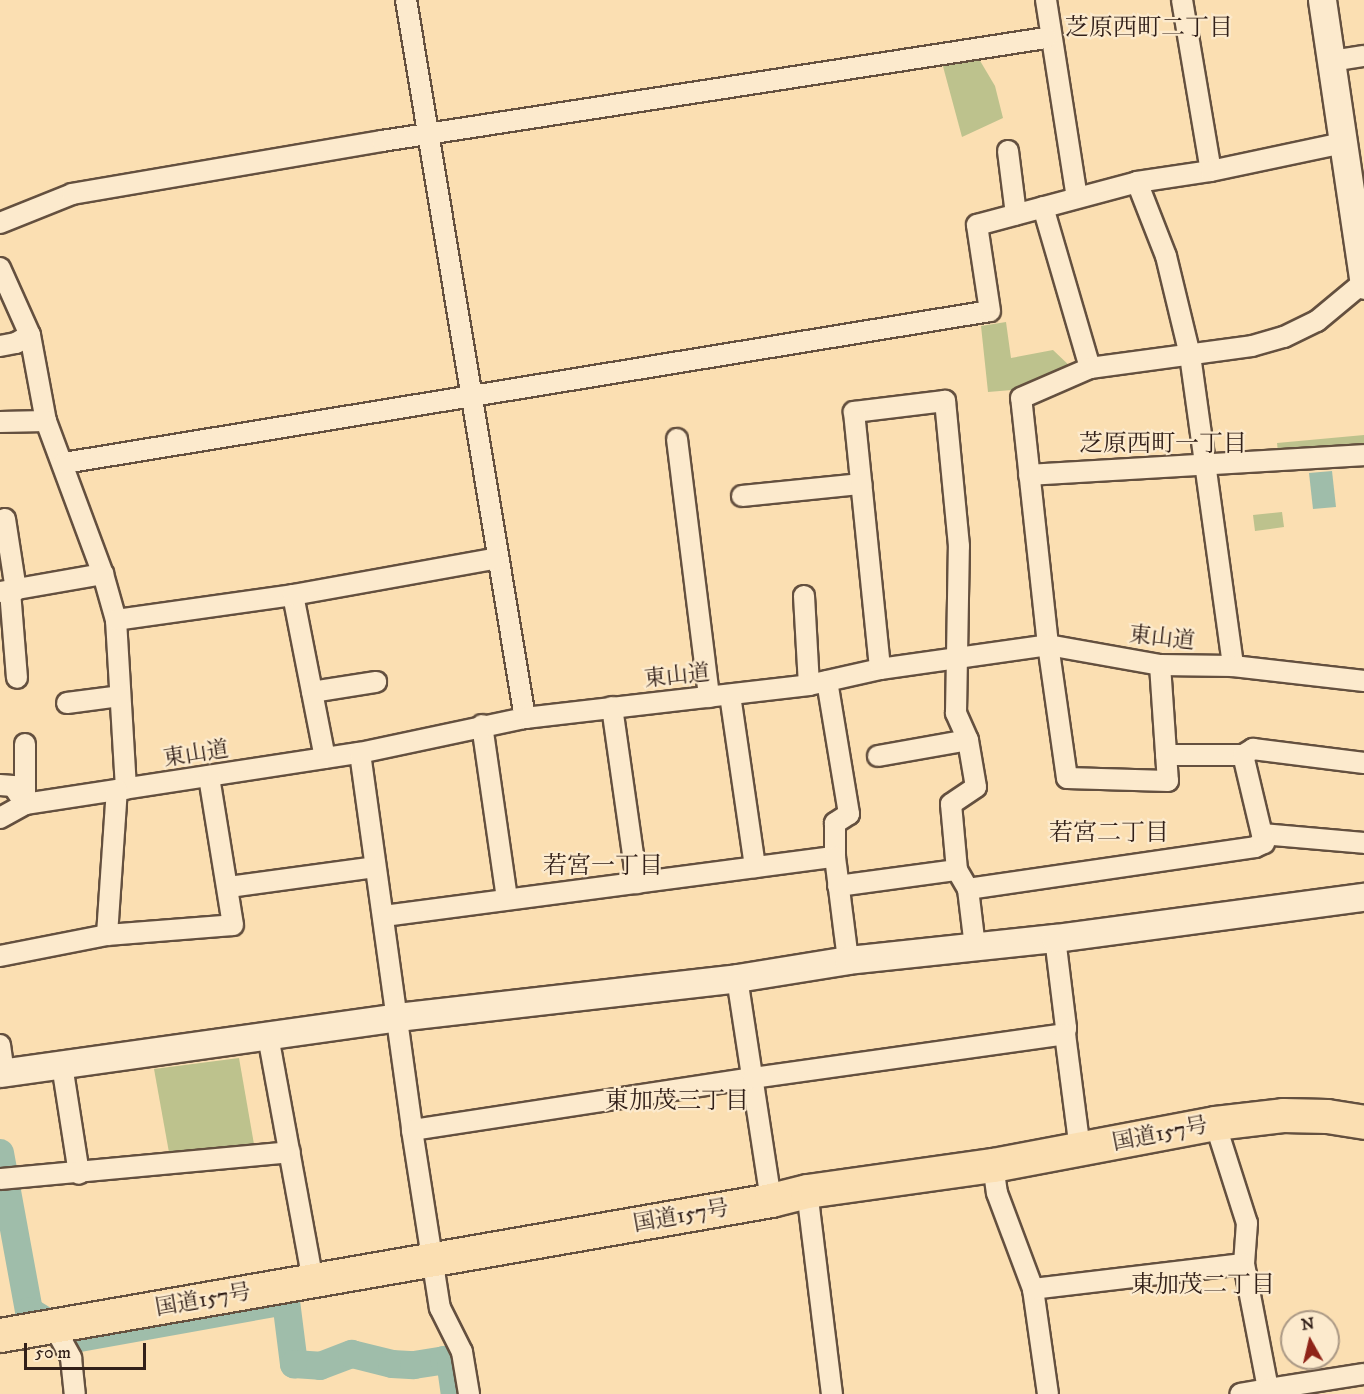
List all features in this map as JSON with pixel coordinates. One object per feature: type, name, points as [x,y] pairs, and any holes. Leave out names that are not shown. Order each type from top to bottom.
[{"type":"highway","name":"国道157号","points":[[0,1335],[771,1200],[807,1191],[993,1165],[1215,1123],[1282,1115],[1327,1116],[1364,1122]]},
{"type":"street","points":[[406,0],[525,718]]},
{"type":"street","points":[[1046,0],[1077,197]]},
{"type":"street","points":[[1182,0],[1211,171]]},
{"type":"street","points":[[1160,665],[1168,781],[1067,778],[1048,645],[1021,398],[1089,368],[1252,346],[1284,337],[1317,321],[1364,283],[1358,198],[1343,143],[1322,0]]},
{"type":"street","points":[[0,223],[72,194],[427,134],[1046,38]]},
{"type":"street","points":[[1332,61],[1364,56]]},
{"type":"street","points":[[64,464],[990,311],[977,225],[1137,182],[1211,171],[1343,143]]},
{"type":"street","points":[[1008,151],[1016,214]]},
{"type":"street","points":[[1137,182],[1166,256],[1190,355],[1233,666]]},
{"type":"street","points":[[1043,207],[1089,368]]},
{"type":"street","points":[[0,268],[30,335],[46,421],[64,464],[103,574],[116,620],[121,789],[107,935]]},
{"type":"street","points":[[0,346],[16,343],[30,335]]},
{"type":"street","points":[[880,669],[854,412],[945,401],[959,546],[959,658],[956,713],[968,740],[976,787],[951,804],[957,870],[968,889],[975,947]]},
{"type":"street","points":[[0,422],[46,421]]},
{"type":"street","points":[[677,439],[709,697]]},
{"type":"street","points":[[1029,475],[1364,455]]},
{"type":"street","points":[[742,496],[861,484]]},
{"type":"street","points":[[5,519],[17,678]]},
{"type":"street","points":[[116,620],[293,595],[498,558]]},
{"type":"street","points":[[9,591],[103,574]]},
{"type":"street","points":[[293,595],[325,758]]},
{"type":"street","points":[[804,596],[818,683],[849,814],[835,823],[835,857],[848,960]]},
{"type":"street","name":"東山道","points":[[0,818],[25,804],[360,753],[482,725],[818,683],[880,669],[1048,645],[1160,665],[1233,666],[1364,681]]},
{"type":"street","points":[[312,692],[376,682]]},
{"type":"street","points":[[730,695],[755,867]]},
{"type":"street","points":[[67,703],[120,696]]},
{"type":"street","points":[[612,707],[637,883]]},
{"type":"street","points":[[482,725],[507,899]]},
{"type":"street","points":[[878,756],[968,740]]},
{"type":"street","points":[[25,744],[25,804]]},
{"type":"street","points":[[1166,754],[1243,755],[1253,749],[1364,763]]},
{"type":"street","points":[[360,753],[412,1130],[440,1308],[462,1352],[470,1394]]},
{"type":"street","points":[[968,889],[1255,847],[1264,843],[1243,755]]},
{"type":"street","points":[[0,956],[107,935],[233,925],[229,887],[209,776]]},
{"type":"street","points":[[0,785],[13,786],[25,804]]},
{"type":"street","points":[[1262,834],[1364,843]]},
{"type":"street","points":[[384,916],[835,857]]},
{"type":"street","points":[[229,887],[375,867]]},
{"type":"street","points":[[838,886],[957,870]]},
{"type":"street","points":[[0,1045],[2,1072],[397,1017],[737,978],[848,960],[1055,938],[1364,897]]},
{"type":"street","points":[[1055,938],[1080,1149]]},
{"type":"street","points":[[737,978],[771,1200]]},
{"type":"street","points":[[412,1130],[753,1078],[1065,1034]]},
{"type":"street","points":[[268,1036],[313,1280]]},
{"type":"street","points":[[62,1065],[79,1174]]},
{"type":"street","points":[[1215,1123],[1247,1222],[1244,1264],[1268,1389]]},
{"type":"street","points":[[0,1179],[79,1174],[290,1152]]},
{"type":"street","points":[[993,1165],[997,1192],[1033,1288],[1048,1394]]},
{"type":"street","points":[[807,1191],[832,1394]]},
{"type":"street","points":[[1033,1288],[1244,1264]]},
{"type":"street","points":[[53,1325],[71,1358],[75,1394]]},
{"type":"street","points":[[1240,1394],[1268,1389],[1336,1386],[1364,1374]]},
{"type":"green space","points":[[976,54],[995,86],[1003,118],[962,137],[941,59]]},
{"type":"green space","points":[[1006,322],[1011,358],[1053,350],[1073,369],[1023,389],[988,392],[981,326]]},
{"type":"green space","points":[[1364,435],[1364,448],[1278,452],[1277,443]]},
{"type":"green space","points":[[1282,512],[1284,527],[1255,531],[1253,515]]},
{"type":"green space","points":[[239,1058],[255,1150],[170,1158],[154,1069]]},
{"type":"shaded area","points":[[1332,471],[1336,507],[1313,509],[1309,473]]},
{"type":"waterway","points":[[0,1153],[29,1311],[74,1339],[286,1301],[294,1364],[320,1366],[352,1354],[392,1364],[414,1365],[444,1360],[451,1367],[455,1394]]},
{"type":"district","name":"芝原西町二丁目","points":[[1149,29]]},
{"type":"district","name":"芝原西町一丁目","points":[[1163,445]]},
{"type":"district","name":"若宮二丁目","points":[[1109,834]]},
{"type":"district","name":"若宮一丁目","points":[[603,867]]},
{"type":"district","name":"東加茂三丁目","points":[[677,1102]]},
{"type":"district","name":"東加茂二丁目","points":[[1203,1286]]}]
